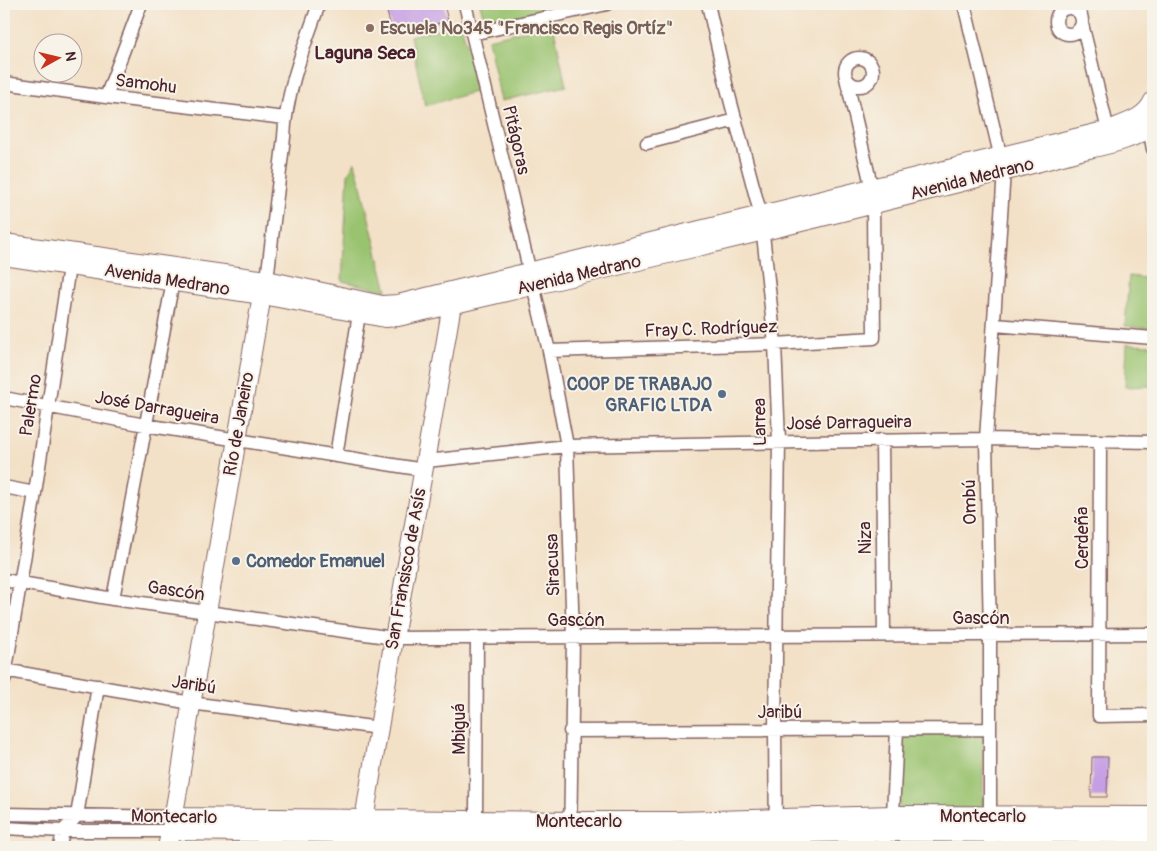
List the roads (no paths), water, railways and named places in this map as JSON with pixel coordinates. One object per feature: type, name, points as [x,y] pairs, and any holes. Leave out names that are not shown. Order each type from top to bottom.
[{"type":"main road","points":[[1147,125],[1153,100]]},
{"type":"main road","name":"Avenida Medrano","points":[[1002,164],[1108,130],[1147,125]]},
{"type":"main road","name":"Avenida Medrano","points":[[4,256],[70,259],[197,272],[359,314],[385,318],[452,298],[1002,164],[1115,142],[1147,125]]},
{"type":"main road","name":"Avenida Medrano","points":[[4,243],[173,281],[264,288],[382,305],[452,298]]},
{"type":"main road","name":"Río de Janeiro","points":[[171,832],[191,703],[264,288]]},
{"type":"main road","name":"San Fransisco de Asís","points":[[362,834],[452,298]]},
{"type":"main road","name":"Montecarlo","points":[[775,833],[893,815],[990,816],[1093,833],[1153,816]]},
{"type":"main road","name":"Montecarlo","points":[[362,834],[476,820],[570,835]]},
{"type":"main road","name":"Montecarlo","points":[[171,832],[570,835],[775,833],[884,839],[990,840],[1093,833],[1153,834]]},
{"type":"street","points":[[106,97],[141,4]]},
{"type":"street","name":"Río de Janeiro","points":[[264,288],[285,118],[300,59],[319,4]]},
{"type":"street","name":"Pitágoras","points":[[465,4],[531,279]]},
{"type":"street","points":[[472,34],[607,4]]},
{"type":"street","name":"Larrea","points":[[708,4],[762,224],[775,344],[778,441],[775,833]]},
{"type":"street","name":"Ombú","points":[[964,4],[1002,164],[995,326],[986,439],[990,635],[990,840]]},
{"type":"street","points":[[1082,24],[1108,130]]},
{"type":"street","points":[[846,78],[872,196]]},
{"type":"street","name":"Samohu","points":[[4,83],[285,118]]},
{"type":"street","points":[[647,143],[736,120]]},
{"type":"street","points":[[1147,125],[1153,149]]},
{"type":"street","name":"Fray C. Rodríguez","points":[[549,351],[775,344],[874,338],[872,196]]},
{"type":"street","name":"Palermo","points":[[4,674],[35,493],[70,259]]},
{"type":"street","name":"Siracusa","points":[[531,279],[549,351],[567,446],[573,638],[570,731],[570,835]]},
{"type":"street","points":[[113,599],[173,281]]},
{"type":"street","points":[[336,456],[359,314]]},
{"type":"street","points":[[995,326],[1153,338]]},
{"type":"street","name":"José Darragueira","points":[[4,398],[236,440],[336,456],[425,466],[567,446],[986,439],[1153,442]]},
{"type":"street","name":"Niza","points":[[882,440],[884,635]]},
{"type":"street","name":"Cerdeña","points":[[1100,442],[1099,716],[1153,715]]},
{"type":"street","points":[[4,487],[35,493]]},
{"type":"street","name":"Gascón","points":[[4,580],[207,613],[394,638],[1153,634]]},
{"type":"street","name":"Mbiguá","points":[[476,820],[477,638]]},
{"type":"street","name":"Jaribú","points":[[4,674],[98,686],[191,703],[379,728]]},
{"type":"street","points":[[60,847],[63,831],[77,816],[98,686]]},
{"type":"street","points":[[884,839],[893,815],[897,729]]},
{"type":"street","name":"Jaribú","points":[[570,731],[990,729]]},
{"type":"street","name":"Montecarlo","points":[[4,814],[77,816],[171,832]]},
{"type":"street","name":"Montecarlo","points":[[4,828],[63,831],[171,832]]},
{"type":"place","name":"Escuela Nº345 \"Francisco Regis Ortíz\"","points":[[370,28]]},
{"type":"place","name":"COOP DE TRABAJO GRAFIC LTDA","points":[[722,394]]},
{"type":"place","name":"Comedor Emanuel","points":[[236,561]]},
{"type":"district","name":"Laguna Seca","points":[[365,53]]}]
